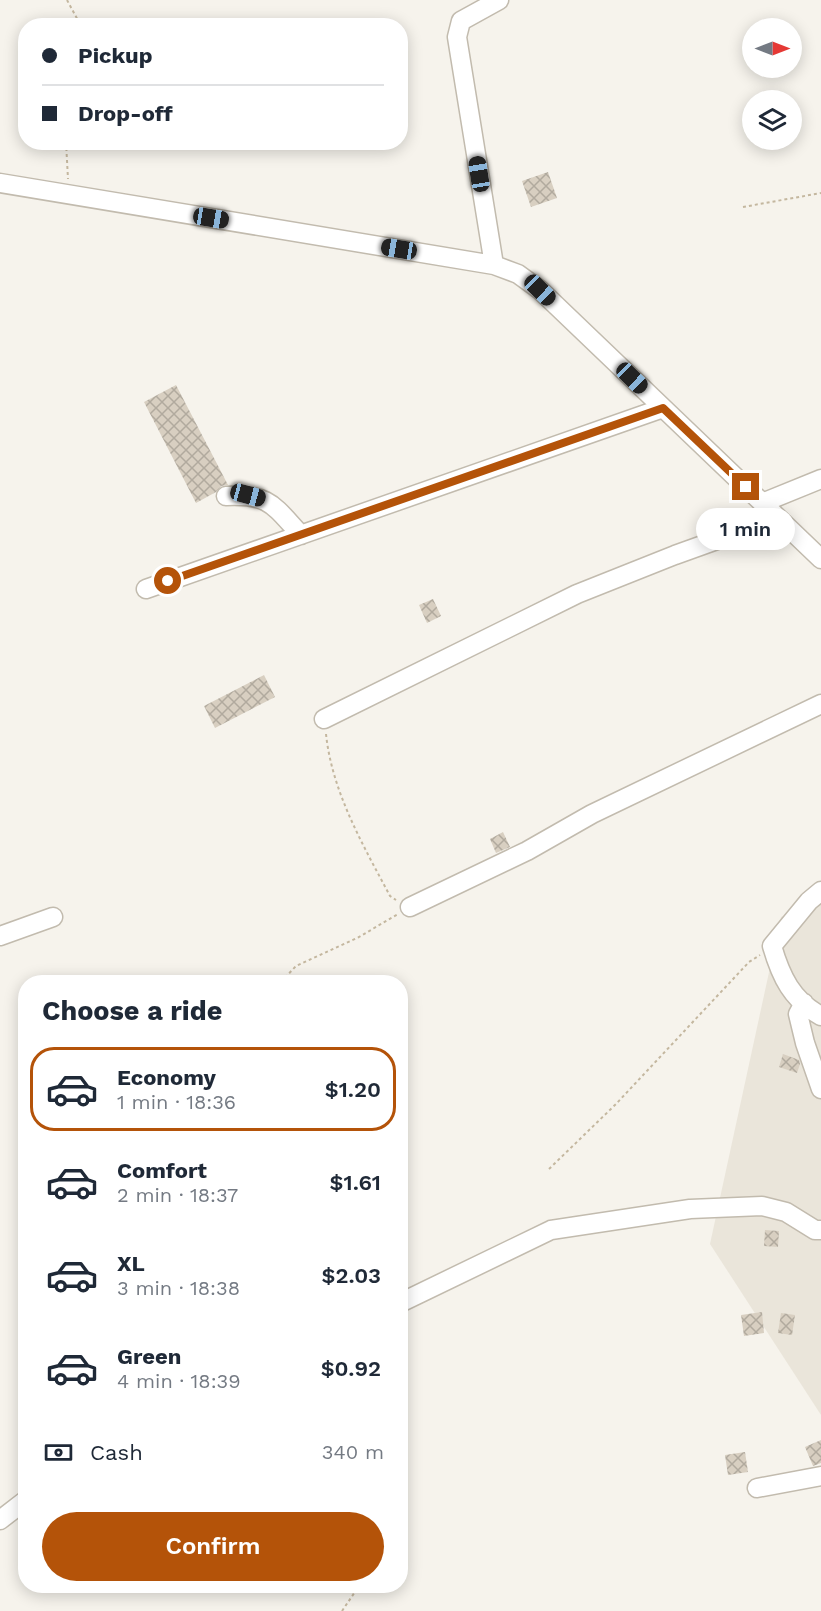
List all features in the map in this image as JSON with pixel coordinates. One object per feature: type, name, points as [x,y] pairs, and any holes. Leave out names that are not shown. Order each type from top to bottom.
[{"type":"street","points":[[494,265],[457,38],[461,21],[499,0]]},
{"type":"street","points":[[0,183],[494,265],[518,274],[540,290],[821,559]]},
{"type":"street","points":[[146,589],[663,408]]},
{"type":"street","points":[[762,503],[821,479]]},
{"type":"street","points":[[226,496],[248,495],[269,501],[301,535]]},
{"type":"street","points":[[324,719],[577,594],[675,555],[778,518]]},
{"type":"street","points":[[410,907],[527,851],[592,814],[821,704]]},
{"type":"street","points":[[821,891],[809,901],[772,946],[781,974],[792,993],[821,1016]]},
{"type":"street","points":[[0,936],[53,916]]},
{"type":"street","points":[[804,1003],[798,1014],[805,1043],[821,1089]]},
{"type":"street","points":[[408,1299],[551,1230],[690,1209],[762,1206],[786,1212],[815,1230],[821,1230]]},
{"type":"street","points":[[757,1488],[821,1476]]},
{"type":"street","points":[[0,1520],[18,1506]]},
{"type":"path","points":[[67,0],[77,18]]},
{"type":"path","points":[[66,150],[69,194]]},
{"type":"path","points":[[743,207],[821,193]]},
{"type":"path","points":[[324,719],[329,763],[355,830],[390,896],[410,907]]},
{"type":"path","points":[[288,975],[296,966],[359,937],[410,907]]},
{"type":"path","points":[[549,1169],[616,1104],[749,962],[772,946]]},
{"type":"path","points":[[342,1611],[355,1593]]},
{"type":"shaded area","points":[[821,899],[821,1415],[710,1244],[781,917]]},
{"type":"building","points":[[548,172],[557,198],[531,207],[522,181]]},
{"type":"building","points":[[176,385],[228,485],[221,486],[216,492],[196,503],[144,402]]},
{"type":"building","points":[[433,599],[441,616],[427,623],[419,605]]},
{"type":"building","points":[[264,675],[275,697],[215,728],[204,706]]},
{"type":"building","points":[[503,832],[510,847],[496,853],[490,839]]},
{"type":"building","points":[[783,1054],[799,1060],[797,1073],[779,1067]]},
{"type":"building","points":[[765,1230],[779,1231],[778,1247],[764,1246]]},
{"type":"building","points":[[762,1312],[764,1333],[744,1336],[741,1315]]},
{"type":"building","points":[[781,1313],[795,1315],[792,1335],[778,1333]]},
{"type":"building","points":[[821,1440],[821,1463],[813,1466],[805,1447]]},
{"type":"building","points":[[745,1452],[748,1472],[728,1475],[725,1455]]},
{"type":"route","points":[[168,581],[663,408],[746,487]]}]
